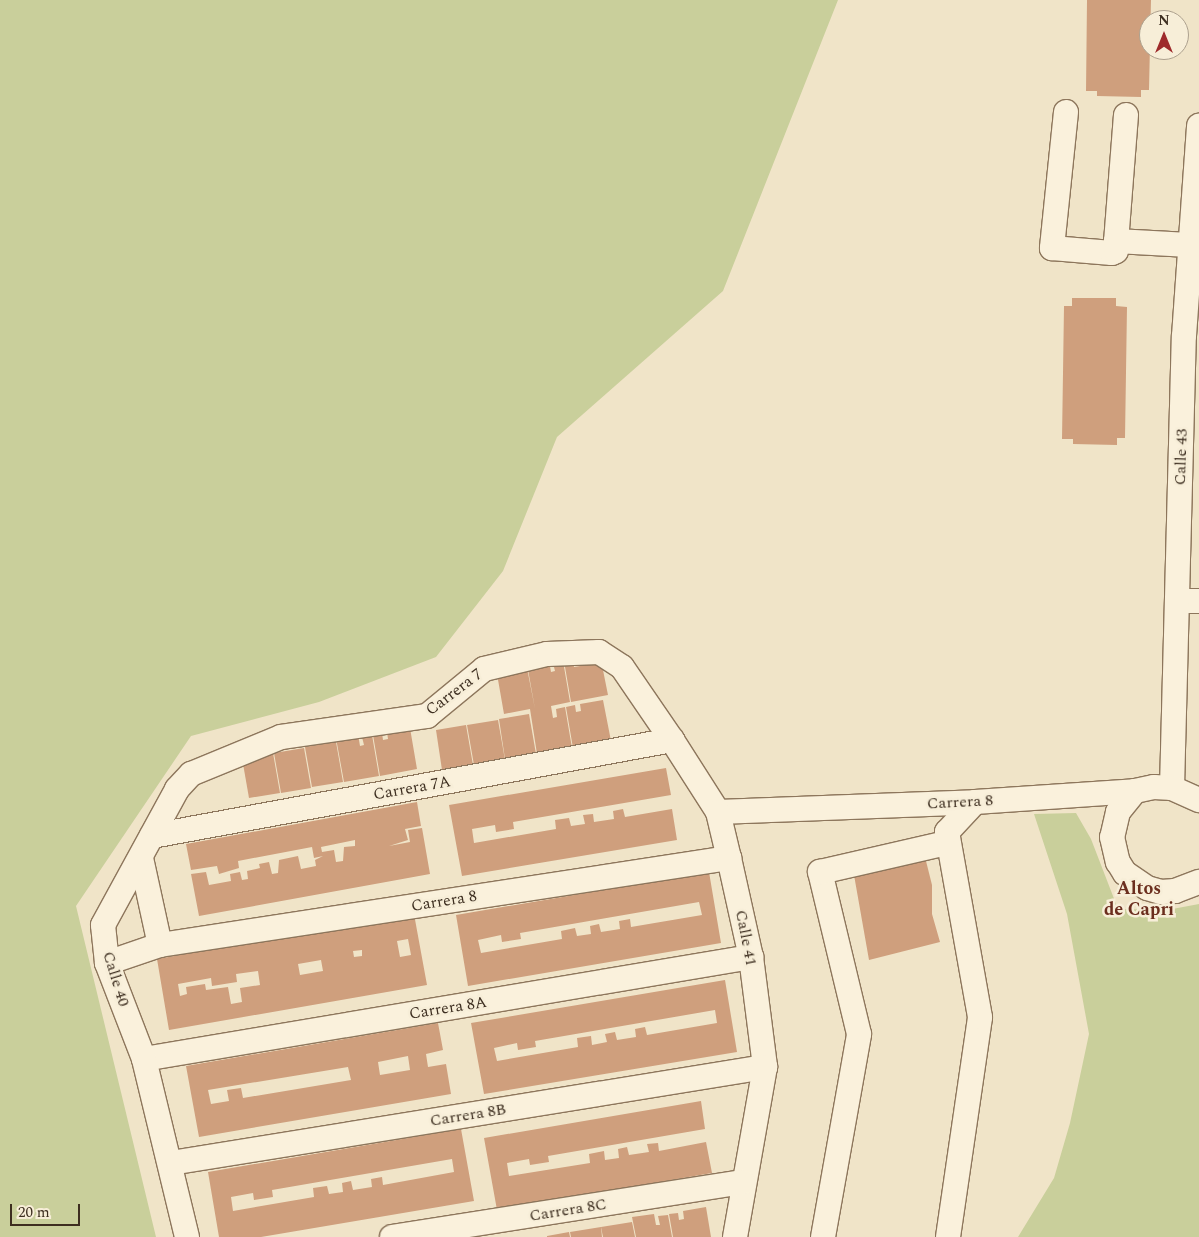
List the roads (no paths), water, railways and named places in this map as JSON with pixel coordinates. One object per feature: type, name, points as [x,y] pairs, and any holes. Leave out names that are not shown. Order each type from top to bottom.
[{"type":"street","points":[[1066,112],[1052,248],[1112,253],[1116,251],[1126,115]]},
{"type":"street","name":"Calle 43","points":[[1172,788],[1188,601],[1184,336],[1199,126]]},
{"type":"street","points":[[1116,241],[1189,245]]},
{"type":"street","points":[[1184,336],[1199,318]]},
{"type":"street","name":"Carrera 7","points":[[224,758],[280,737],[427,716],[484,669],[547,654],[599,652],[622,667]]},
{"type":"street","name":"Calle 41","points":[[622,667],[718,812],[752,958],[765,1067],[743,1182],[735,1237]]},
{"type":"street","name":"Carrera 7A","points":[[152,836],[672,740]]},
{"type":"street","name":"Calle 40","points":[[187,1237],[171,1163],[144,1059],[107,963],[103,925],[177,789],[191,774],[224,758]]},
{"type":"street","points":[[1172,788],[1199,800]]},
{"type":"street","name":"Carrera 8","points":[[718,812],[975,802],[1172,788]]},
{"type":"street","points":[[1136,792],[1118,812],[1112,837],[1118,862],[1125,873],[1147,888],[1161,892],[1175,891],[1199,882]]},
{"type":"street","points":[[948,1237],[980,1017],[947,843],[947,832],[975,802]]},
{"type":"street","points":[[823,1237],[859,1034],[820,872],[947,843]]},
{"type":"street","points":[[141,858],[160,945]]},
{"type":"street","name":"Carrera 8","points":[[107,963],[160,945],[729,858]]},
{"type":"street","name":"Carrera 8A","points":[[144,1059],[752,958]]},
{"type":"street","name":"Carrera 8B","points":[[171,1163],[765,1067]]},
{"type":"street","name":"Carrera 8C","points":[[392,1237],[743,1182]]},
{"type":"district","name":"Altos de Capri","points":[[1139,900]]}]
